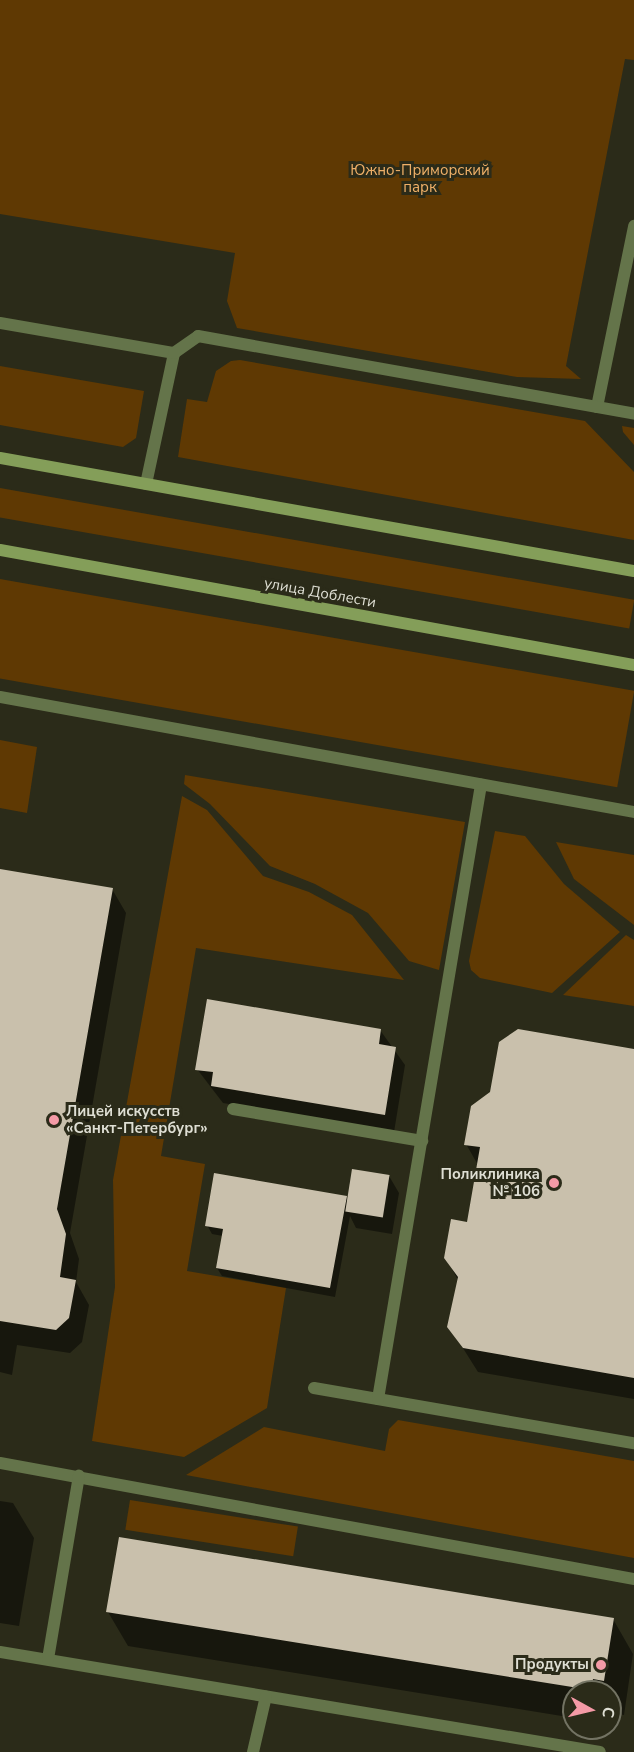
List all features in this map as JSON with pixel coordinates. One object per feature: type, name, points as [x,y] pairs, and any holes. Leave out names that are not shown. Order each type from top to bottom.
[{"type":"main road","points":[[0,458],[634,571]]},
{"type":"main road","name":"улица Доблести","points":[[0,550],[634,665]]},
{"type":"street","points":[[597,407],[634,226]]},
{"type":"street","points":[[0,323],[174,353]]},
{"type":"street","points":[[146,484],[174,353],[198,336],[634,414]]},
{"type":"street","points":[[0,697],[634,812]]},
{"type":"street","points":[[378,1399],[481,784]]},
{"type":"street","points":[[233,1109],[422,1141]]},
{"type":"street","points":[[314,1388],[634,1443]]},
{"type":"street","points":[[0,1463],[634,1579]]},
{"type":"street","points":[[48,1659],[79,1476]]},
{"type":"street","points":[[0,1652],[600,1752]]},
{"type":"street","points":[[253,1752],[266,1696]]},
{"type":"green space","name":"Южно-Приморский парк","points":[[0,0],[634,0],[634,60],[625,59],[566,366],[581,379],[517,377],[237,328],[227,301],[235,253],[0,214]]},
{"type":"green space","points":[[240,360],[585,421],[634,472],[634,540],[178,457],[187,399],[207,402],[216,371],[231,361]]},
{"type":"green space","points":[[0,366],[144,391],[136,438],[123,447],[0,425]]},
{"type":"green space","points":[[622,426],[634,428],[634,445],[623,432]]},
{"type":"green space","points":[[0,488],[634,600],[629,628],[0,517]]},
{"type":"green space","points":[[0,579],[634,691],[617,787],[0,679]]},
{"type":"green space","points":[[0,740],[37,747],[27,813],[0,808]]},
{"type":"green space","points":[[185,775],[465,822],[439,970],[409,961],[368,913],[315,884],[270,866],[210,804],[184,784]]},
{"type":"green space","points":[[182,796],[207,810],[263,876],[309,892],[352,915],[404,980],[196,948],[161,1156],[205,1164],[187,1271],[286,1288],[267,1408],[184,1457],[92,1441],[115,1287],[113,1180]]},
{"type":"green space","points":[[495,831],[525,836],[564,884],[620,932],[552,993],[480,978],[471,970],[469,961]]},
{"type":"green space","points":[[556,842],[634,855],[634,925],[574,879]]},
{"type":"green space","points":[[626,935],[634,940],[634,1006],[563,995]]},
{"type":"green space","points":[[398,1420],[634,1461],[634,1558],[186,1475],[264,1427],[385,1451],[389,1429]]},
{"type":"green space","points":[[130,1500],[298,1527],[293,1556],[125,1530]]},
{"type":"building","points":[[0,869],[113,888],[57,1209],[66,1234],[60,1277],[76,1280],[69,1318],[56,1330],[0,1321]]},
{"type":"building","points":[[207,999],[381,1029],[379,1044],[396,1047],[385,1115],[211,1086],[213,1072],[195,1070]]},
{"type":"building","name":"Поликлиника № 106","points":[[518,1029],[634,1049],[634,1378],[463,1348],[447,1327],[458,1277],[444,1258],[451,1219],[467,1222],[480,1147],[464,1145],[471,1106],[490,1092],[499,1042]]},
{"type":"building","points":[[352,1169],[390,1175],[383,1217],[345,1211]]},
{"type":"building","points":[[214,1173],[347,1196],[330,1288],[216,1268],[223,1229],[205,1226]]},
{"type":"building","points":[[119,1537],[614,1618],[604,1680],[562,1680],[562,1685],[106,1612]]},
{"type":"place","name":"Лицей искусств «Санкт-Петербург»","points":[[54,1120]]},
{"type":"place","name":"Поликлиника № 106","points":[[554,1183]]},
{"type":"place","name":"Продукты","points":[[601,1665]]}]
